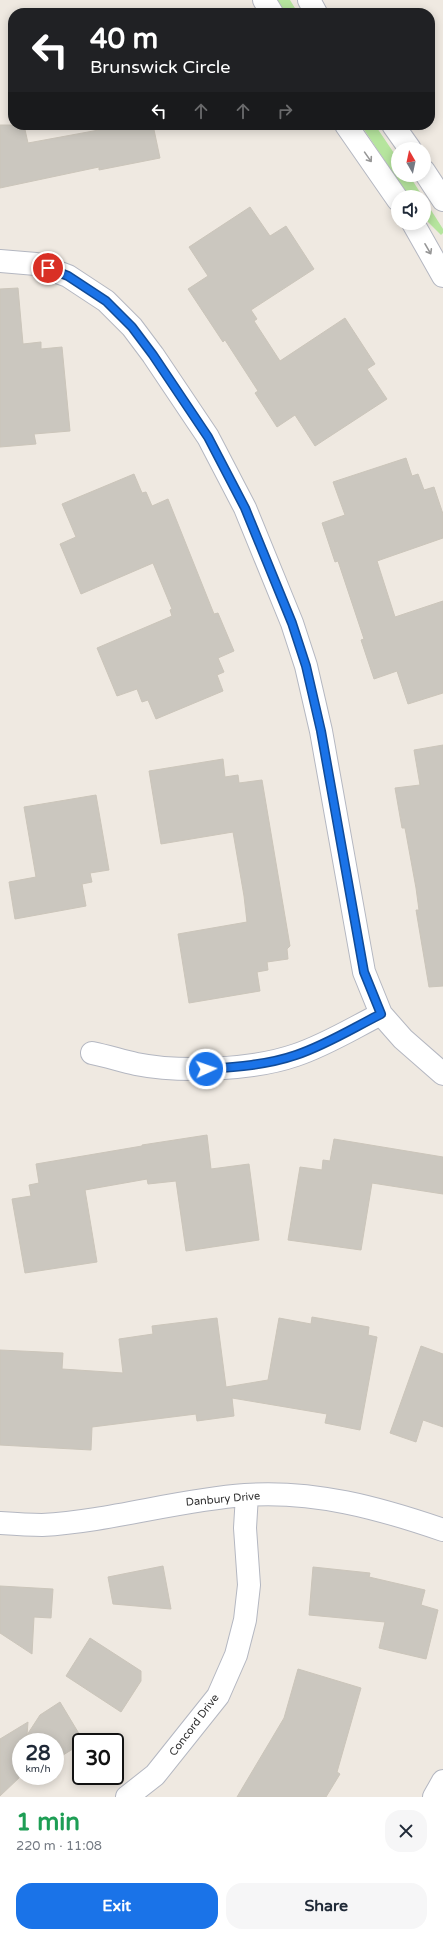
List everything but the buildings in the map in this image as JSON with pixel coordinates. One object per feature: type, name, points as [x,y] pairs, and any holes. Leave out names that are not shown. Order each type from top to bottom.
[{"type":"street","points":[[349,130],[391,190]]},
{"type":"street","points":[[397,130],[405,142]]},
{"type":"street","points":[[431,182],[443,200]]},
{"type":"street","points":[[417,230],[443,276]]},
{"type":"street","points":[[0,261],[36,264],[68,276],[106,301],[132,327],[153,355],[208,437],[245,508],[292,623],[306,666],[321,731],[364,972],[381,1014],[403,1039],[443,1074]]},
{"type":"street","points":[[92,1052],[137,1064],[192,1069],[247,1067],[296,1055],[334,1039],[381,1014]]},
{"type":"street","name":"Danbury Drive","points":[[0,1523],[42,1525],[99,1518],[192,1500],[246,1495],[294,1495],[345,1501],[403,1516],[443,1530]]},
{"type":"street","name":"Concord Drive","points":[[127,1797],[155,1776],[218,1696],[236,1655],[245,1620],[249,1585],[245,1528],[246,1495]]},
{"type":"street","points":[[434,1797],[443,1781]]},
{"type":"green space","points":[[276,0],[290,0],[295,8],[281,8]]},
{"type":"green space","points":[[364,130],[378,130],[391,149],[391,170]]},
{"type":"green space","points":[[399,182],[413,182],[419,190],[404,190]]},
{"type":"green space","points":[[431,210],[443,229],[443,233],[441,235],[431,225]]},
{"type":"route","points":[[48,268],[68,276],[106,301],[132,327],[153,355],[208,437],[245,508],[292,623],[306,666],[321,731],[355,930],[364,972],[381,1014],[334,1039],[296,1055],[247,1067],[206,1069]]}]
